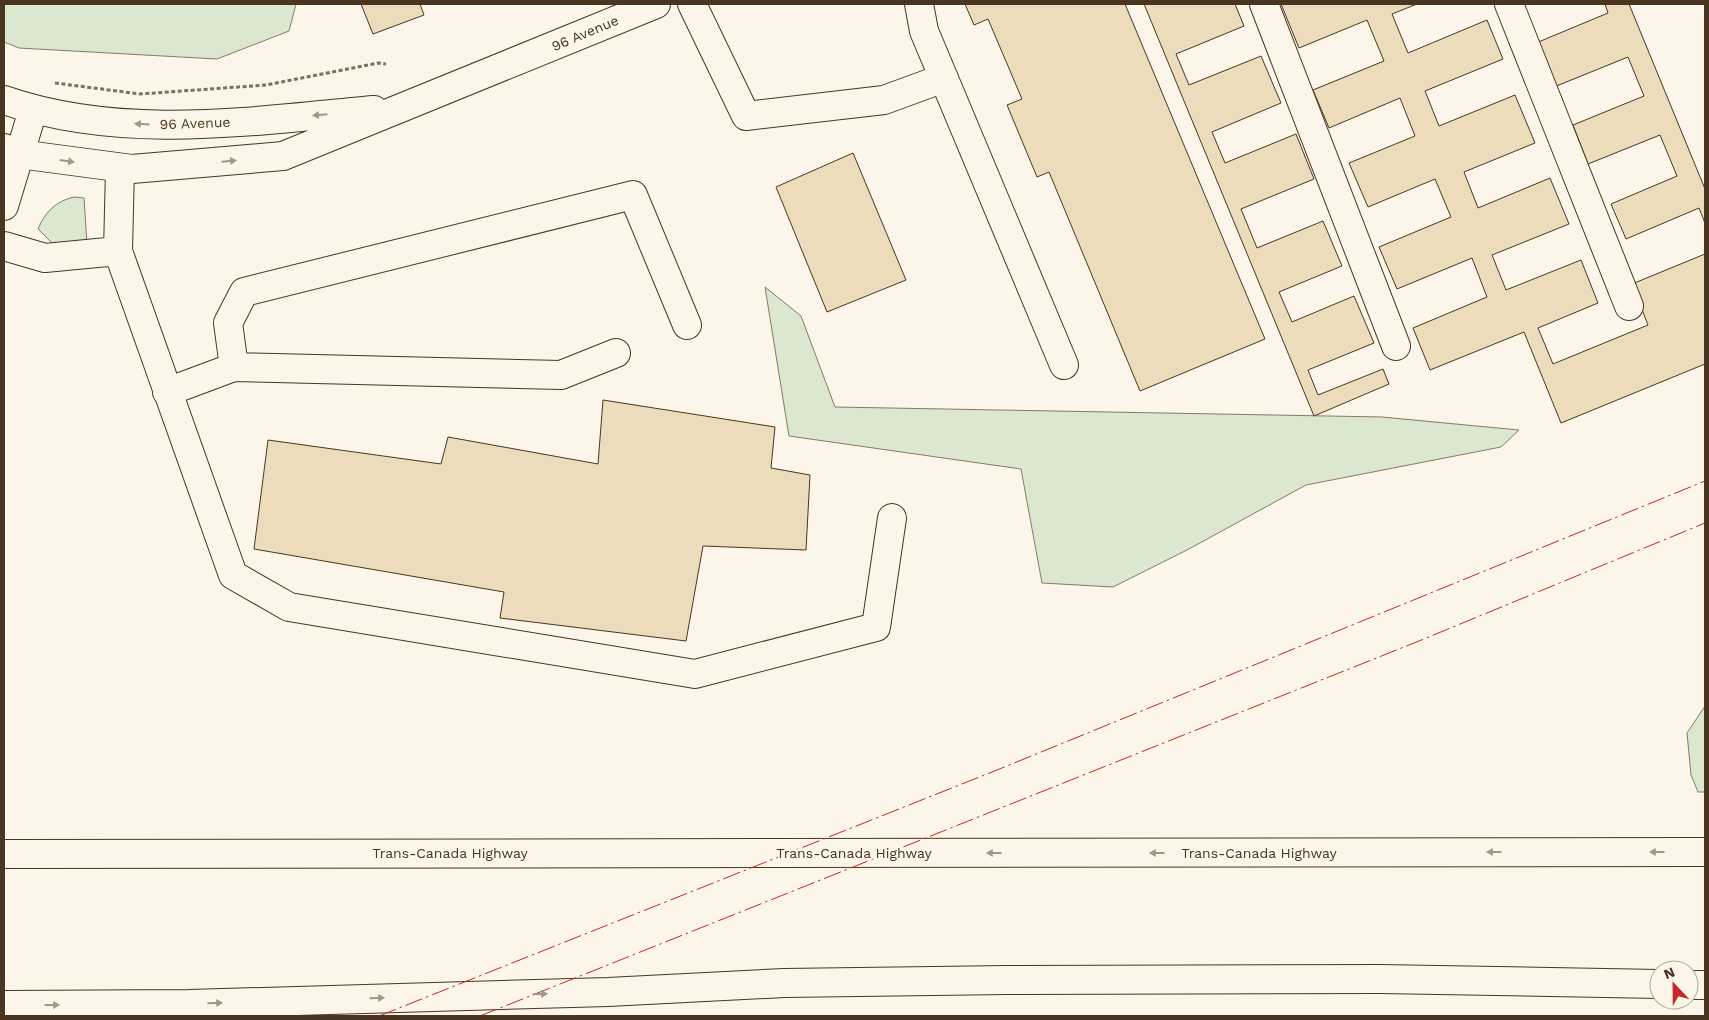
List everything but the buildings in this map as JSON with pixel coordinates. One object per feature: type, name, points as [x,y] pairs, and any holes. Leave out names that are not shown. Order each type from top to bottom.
[{"type":"main road","name":"96 Avenue","points":[[11,151],[132,169],[283,156],[656,4]]},
{"type":"main road","points":[[692,4],[746,116],[884,100],[944,78]]},
{"type":"main road","points":[[919,4],[924,31],[1064,365]]},
{"type":"main road","points":[[1264,4],[1396,346]]},
{"type":"main road","points":[[1509,4],[1629,306]]},
{"type":"main road","name":"96 Avenue","points":[[4,100],[33,110],[142,124],[193,125],[403,107]]},
{"type":"main road","points":[[4,206],[11,151],[33,110]]},
{"type":"main road","points":[[120,168],[118,251],[233,575],[289,607],[695,674],[876,627],[892,518]]},
{"type":"main road","points":[[234,367],[228,323],[244,292],[633,195],[687,325]]},
{"type":"main road","points":[[4,246],[44,258],[118,251]]},
{"type":"main road","points":[[167,392],[234,367],[561,375],[616,353]]},
{"type":"main road","name":"Trans-Canada Highway","points":[[4,854],[1705,852]]},
{"type":"main road","points":[[4,1005],[189,1004],[608,992],[784,983],[1007,980],[1380,979],[1649,984]]},
{"type":"path","points":[[48,82],[140,94],[266,85],[378,63],[386,64]]},
{"type":"green space","points":[[4,4],[296,4],[289,31],[217,59],[19,48],[4,42]]},
{"type":"green space","points":[[74,197],[84,198],[87,244],[56,247],[38,229],[44,217],[52,208],[62,201]]},
{"type":"green space","points":[[765,287],[801,316],[835,407],[1382,417],[1519,430],[1501,447],[1306,485],[1187,550],[1113,587],[1042,583],[1021,469],[789,436]]},
{"type":"green space","points":[[1705,706],[1705,792],[1698,792],[1691,775],[1687,733]]},
{"type":"power","points":[[379,1016],[997,770],[1705,481]]},
{"type":"power","points":[[480,1016],[1419,641],[1705,523]]}]
